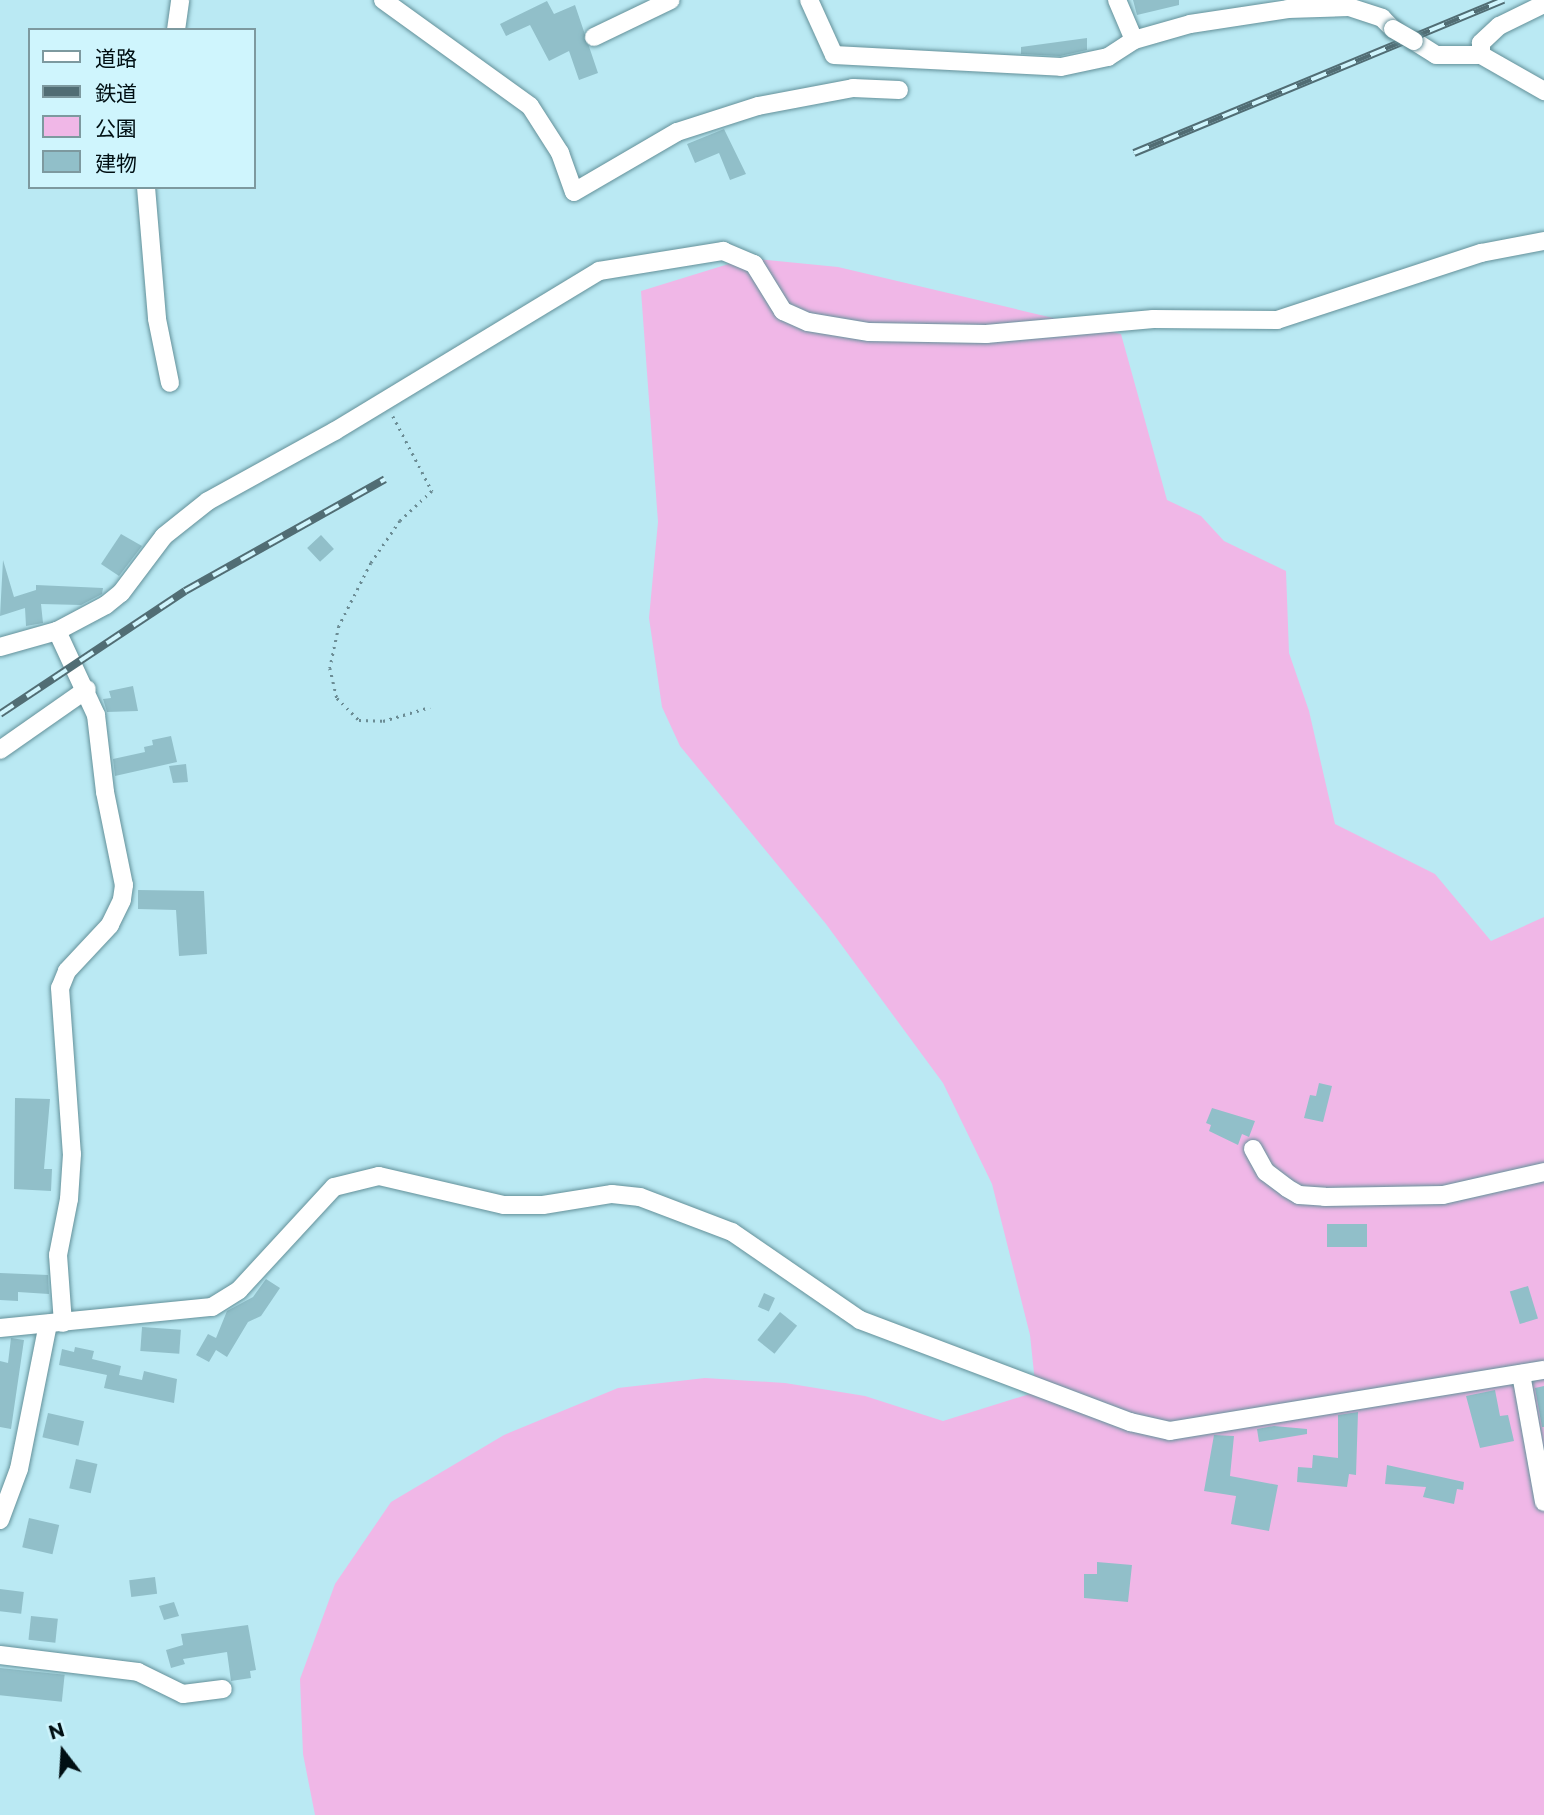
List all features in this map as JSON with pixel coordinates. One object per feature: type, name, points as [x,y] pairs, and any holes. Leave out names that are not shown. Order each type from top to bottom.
[{"type":"street","points":[[176,28],[180,0]]},
{"type":"street","points":[[383,0],[530,106],[560,153],[573,192],[677,132],[758,106],[853,88],[899,90]]},
{"type":"street","points":[[594,37],[671,0]]},
{"type":"street","points":[[809,0],[834,55],[1062,66],[1108,57],[1133,40],[1231,16],[1288,9],[1349,7],[1382,18],[1393,29],[1436,55],[1481,55],[1544,91]]},
{"type":"street","points":[[1117,0],[1133,40]]},
{"type":"street","points":[[1481,55],[1481,43],[1499,26],[1544,4]]},
{"type":"street","points":[[146,189],[155,307],[170,383]]},
{"type":"street","points":[[0,647],[57,631],[121,593],[164,536],[208,501],[387,400],[599,271],[708,253],[737,254],[754,264],[783,311],[808,322],[869,332],[986,334],[1153,319],[1277,320],[1468,256],[1544,241]]},
{"type":"street","points":[[0,1520],[19,1469],[55,1323],[58,1255],[69,1199],[72,1154],[60,988],[67,971],[110,925],[122,901],[124,885],[104,792],[98,723],[87,689],[57,631]]},
{"type":"street","points":[[0,750],[87,689]]},
{"type":"street","points":[[1252,1149],[1266,1172],[1287,1188],[1318,1197],[1391,1199],[1443,1195],[1544,1172]]},
{"type":"street","points":[[0,1328],[212,1307],[239,1290],[334,1187],[379,1176],[504,1205],[543,1205],[612,1194],[654,1202],[742,1237],[860,1320],[1149,1428],[1170,1431],[1223,1425],[1544,1370]]},
{"type":"street","points":[[1521,1374],[1544,1502]]},
{"type":"street","points":[[0,1655],[138,1672],[183,1693],[223,1689]]},
{"type":"path","points":[[387,400],[432,491],[400,521],[371,563],[339,626],[331,675],[337,698],[359,720],[383,721],[430,707]]},
{"type":"green space","points":[[748,258],[838,267],[1121,334],[1167,500],[1201,516],[1224,541],[1286,571],[1289,653],[1309,711],[1335,824],[1435,874],[1491,941],[1544,917],[1544,1815],[315,1815],[303,1754],[300,1679],[335,1584],[391,1502],[504,1435],[618,1388],[705,1378],[785,1383],[865,1396],[943,1421],[1036,1392],[1030,1335],[992,1184],[943,1083],[826,924],[680,746],[662,707],[649,618],[658,522],[641,291]]},
{"type":"building","points":[[1133,0],[1179,0],[1179,5],[1137,15]]},
{"type":"building","points":[[547,1],[554,14],[575,5],[598,73],[579,80],[569,51],[549,61],[530,25],[506,36],[500,24]]},
{"type":"building","points":[[1087,38],[1087,50],[1060,56],[1021,54],[1021,47]]},
{"type":"building","points":[[724,129],[746,174],[730,180],[719,153],[695,163],[687,144]]},
{"type":"building","points":[[121,534],[142,546],[119,576],[101,564]]},
{"type":"building","points":[[321,535],[334,549],[320,562],[307,548]]},
{"type":"building","points":[[3,560],[14,597],[36,590],[36,585],[103,588],[102,594],[81,605],[41,604],[43,623],[26,626],[25,608],[0,616]]},
{"type":"building","points":[[133,686],[138,711],[107,712],[103,699],[111,698],[109,691]]},
{"type":"building","points":[[171,736],[177,762],[115,776],[113,759],[145,752],[144,747],[153,745],[152,740]]},
{"type":"building","points":[[186,764],[188,782],[173,783],[169,766]]},
{"type":"building","points":[[138,890],[204,891],[207,954],[179,956],[176,910],[138,909]]},
{"type":"building","points":[[1319,1083],[1332,1086],[1323,1122],[1304,1118],[1310,1095],[1316,1096]]},
{"type":"building","points":[[15,1098],[50,1099],[44,1169],[52,1169],[51,1191],[14,1189]]},
{"type":"building","points":[[1212,1108],[1255,1121],[1249,1137],[1242,1134],[1238,1145],[1209,1131],[1211,1125],[1206,1123]]},
{"type":"building","points":[[1327,1224],[1367,1224],[1367,1247],[1327,1247]]},
{"type":"building","points":[[0,1273],[48,1275],[49,1294],[18,1292],[18,1301],[0,1300]]},
{"type":"building","points":[[266,1279],[280,1288],[261,1316],[248,1322],[227,1357],[216,1350],[209,1362],[196,1355],[208,1334],[216,1338],[227,1311],[253,1297]]},
{"type":"building","points":[[1528,1286],[1538,1319],[1520,1324],[1510,1292]]},
{"type":"building","points":[[764,1293],[775,1298],[769,1312],[758,1307]]},
{"type":"building","points":[[780,1312],[797,1326],[774,1354],[757,1340]]},
{"type":"building","points":[[142,1327],[181,1330],[179,1354],[140,1351]]},
{"type":"building","points":[[11,1338],[24,1340],[11,1429],[0,1427],[0,1361],[8,1363]]},
{"type":"building","points":[[75,1347],[94,1351],[92,1359],[121,1366],[119,1375],[142,1380],[144,1371],[177,1379],[174,1403],[104,1388],[107,1375],[59,1365],[62,1349],[74,1352]]},
{"type":"building","points":[[1544,1386],[1544,1427],[1542,1427],[1535,1388]]},
{"type":"building","points":[[1495,1390],[1500,1416],[1508,1415],[1514,1441],[1480,1448],[1466,1396]]},
{"type":"building","points":[[1358,1412],[1356,1475],[1349,1474],[1347,1487],[1297,1482],[1298,1467],[1312,1468],[1313,1455],[1338,1458],[1338,1415]]},
{"type":"building","points":[[48,1413],[84,1421],[78,1446],[42,1437]]},
{"type":"building","points":[[1274,1426],[1307,1429],[1307,1434],[1259,1442],[1257,1429]]},
{"type":"building","points":[[1214,1435],[1234,1436],[1230,1476],[1278,1485],[1269,1531],[1231,1524],[1236,1496],[1204,1491]]},
{"type":"building","points":[[76,1459],[97,1464],[91,1493],[69,1488]]},
{"type":"building","points":[[1387,1465],[1464,1482],[1463,1490],[1457,1489],[1454,1504],[1423,1497],[1426,1487],[1385,1484]]},
{"type":"building","points":[[29,1518],[59,1525],[52,1554],[22,1547]]},
{"type":"building","points":[[1097,1562],[1132,1565],[1128,1602],[1084,1598],[1084,1574],[1097,1574]]},
{"type":"building","points":[[155,1577],[157,1594],[131,1597],[129,1580]]},
{"type":"building","points":[[0,1589],[24,1592],[21,1614],[0,1611]]},
{"type":"building","points":[[174,1602],[179,1616],[164,1620],[159,1606]]},
{"type":"building","points":[[31,1616],[58,1619],[55,1643],[28,1640]]},
{"type":"building","points":[[248,1625],[256,1670],[250,1671],[251,1678],[231,1681],[227,1652],[183,1659],[185,1664],[171,1668],[166,1650],[183,1645],[181,1634]]},
{"type":"building","points":[[0,1668],[65,1675],[62,1702],[0,1695]]},
{"type":"railway","points":[[1134,153],[1504,0]]},
{"type":"railway","points":[[0,714],[185,591],[385,479]]}]
